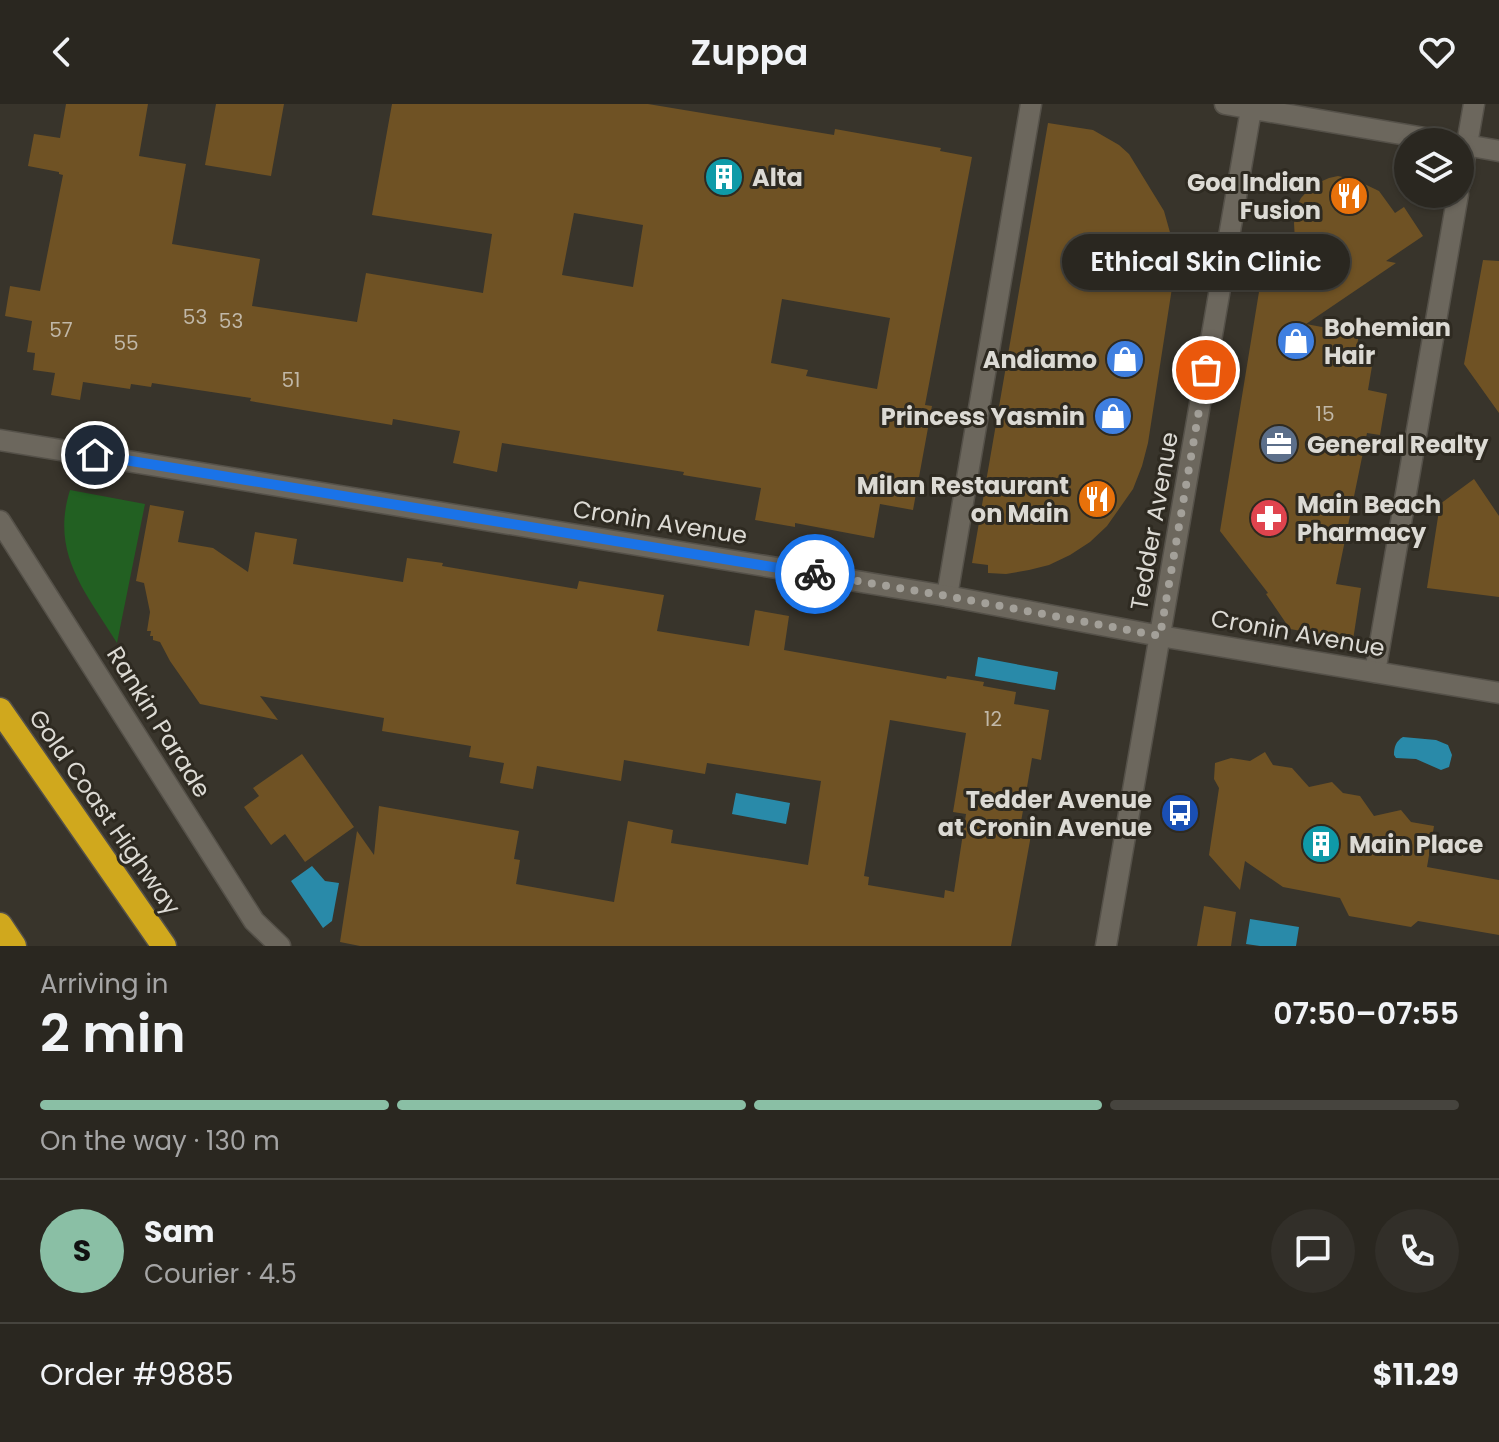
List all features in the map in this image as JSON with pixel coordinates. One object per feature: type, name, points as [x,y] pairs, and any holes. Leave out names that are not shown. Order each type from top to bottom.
[{"type":"highway","name":"Gold Coast Highway","points":[[0,710],[164,946]]},
{"type":"highway","points":[[0,925],[14,946]]},
{"type":"street","points":[[947,596],[1031,104]]},
{"type":"street","points":[[1225,104],[1394,133]]},
{"type":"street","points":[[1464,128],[1474,104]]},
{"type":"street","name":"Tedder Avenue","points":[[1106,946],[1252,107]]},
{"type":"street","points":[[1474,147],[1499,151]]},
{"type":"street","points":[[1375,672],[1456,208]]},
{"type":"street","name":"Cronin Avenue","points":[[0,440],[947,596],[1160,636],[1499,693]]},
{"type":"street","name":"Rankin Parade","points":[[0,521],[254,921],[280,946]]},
{"type":"green space","points":[[70,490],[145,504],[117,643],[83,589],[68,553],[65,513]]},
{"type":"water","points":[[978,657],[1058,672],[1055,690],[975,676]]},
{"type":"water","points":[[1403,737],[1436,740],[1448,745],[1452,755],[1449,767],[1441,770],[1416,759],[1396,758],[1395,747]]},
{"type":"water","points":[[736,793],[790,803],[786,824],[732,814]]},
{"type":"water","points":[[312,866],[325,881],[339,883],[332,921],[323,928],[291,881]]},
{"type":"water","points":[[1250,919],[1299,927],[1296,946],[1246,944]]},
{"type":"building","points":[[66,104],[148,104],[139,156],[186,164],[172,244],[260,259],[252,306],[357,322],[366,273],[483,293],[492,234],[372,215],[392,104],[648,104],[834,135],[835,129],[941,148],[940,151],[972,157],[925,405],[932,406],[913,510],[880,504],[874,538],[795,523],[795,527],[755,520],[761,488],[683,475],[684,472],[502,443],[497,472],[453,463],[460,431],[393,419],[392,425],[152,383],[151,387],[131,384],[130,389],[83,382],[80,400],[51,395],[55,373],[33,370],[35,353],[27,352],[32,321],[5,316],[10,286],[40,291],[63,175],[28,166],[34,134],[60,138]],"holes":[[[574,213],[643,225],[633,287],[562,275]],[[782,299],[890,318],[877,389],[806,376],[808,370],[771,363]]]},
{"type":"building","points":[[216,104],[284,104],[271,176],[205,165]]},
{"type":"building","points":[[1048,123],[1093,130],[1129,154],[1164,211],[1178,249],[1148,443],[1133,489],[1107,526],[1070,555],[1029,570],[988,573],[988,565],[972,563]]},
{"type":"building","points":[[1338,176],[1356,180],[1379,191],[1395,213],[1405,208],[1423,236],[1386,261],[1396,263],[1306,324],[1359,334],[1354,363],[1372,366],[1368,390],[1387,394],[1380,435],[1367,433],[1336,584],[1361,588],[1353,640],[1290,629],[1268,593],[1220,531],[1265,255],[1296,259],[1294,223],[1297,206],[1313,185]]},
{"type":"building","points":[[1483,260],[1499,261],[1499,413],[1464,364]]},
{"type":"building","points":[[1474,479],[1499,516],[1499,597],[1427,588],[1440,504]]},
{"type":"building","points":[[150,505],[184,511],[178,542],[213,548],[248,572],[255,532],[297,539],[293,564],[403,582],[407,558],[577,589],[579,581],[664,595],[657,631],[749,646],[755,610],[789,616],[784,650],[946,679],[947,676],[984,682],[983,686],[1016,692],[1014,704],[1049,710],[1041,760],[1032,758],[1021,822],[1033,824],[1011,946],[360,946],[340,942],[357,831],[374,855],[379,806],[519,831],[514,859],[520,860],[516,884],[614,902],[628,821],[673,830],[671,843],[808,865],[821,781],[707,763],[705,774],[624,760],[621,781],[537,766],[533,789],[500,783],[504,763],[469,757],[471,746],[382,731],[384,718],[260,696],[278,720],[200,704],[160,642],[153,640],[151,631],[147,631],[150,612],[144,583],[136,581]],"holes":[[[890,720],[966,733],[953,812],[966,814],[954,892],[945,890],[944,898],[868,885],[869,877],[864,876]]]},
{"type":"building","name":"Main Place","points":[[1265,752],[1273,765],[1292,768],[1309,787],[1332,782],[1343,793],[1360,796],[1374,816],[1401,810],[1411,822],[1434,826],[1427,867],[1499,880],[1499,935],[1418,921],[1411,927],[1349,916],[1340,898],[1283,887],[1245,861],[1240,890],[1209,855],[1219,788],[1214,779],[1215,763],[1231,758],[1250,761]]},
{"type":"building","points":[[302,754],[354,827],[305,862],[285,834],[271,845],[244,807],[259,796],[253,788]]},
{"type":"building","points":[[1204,906],[1236,912],[1231,946],[1197,946]]},
{"type":"way so far","points":[[815,574],[1160,636],[1206,370]]},
{"type":"place","name":"Alta","points":[[724,177]]},
{"type":"place","name":"Goa Indian Fusion","points":[[1349,196]]},
{"type":"place","name":"Bohemian Hair","points":[[1296,341]]},
{"type":"place","name":"Andiamo","points":[[1125,359]]},
{"type":"place","name":"Ethical Skin Clinic","points":[[1206,370]]},
{"type":"place","name":"Princess Yasmin","points":[[1113,416]]},
{"type":"place","name":"General Realty","points":[[1279,444]]},
{"type":"place","name":"Milan Restaurant on Main","points":[[1097,499]]},
{"type":"place","name":"Main Beach Pharmacy","points":[[1269,518]]},
{"type":"place","name":"Tedder Avenue at Cronin Avenue","points":[[1180,813]]},
{"type":"place","name":"Main Place","points":[[1321,844]]},
{"type":"route","points":[[95,455],[815,574]]}]
